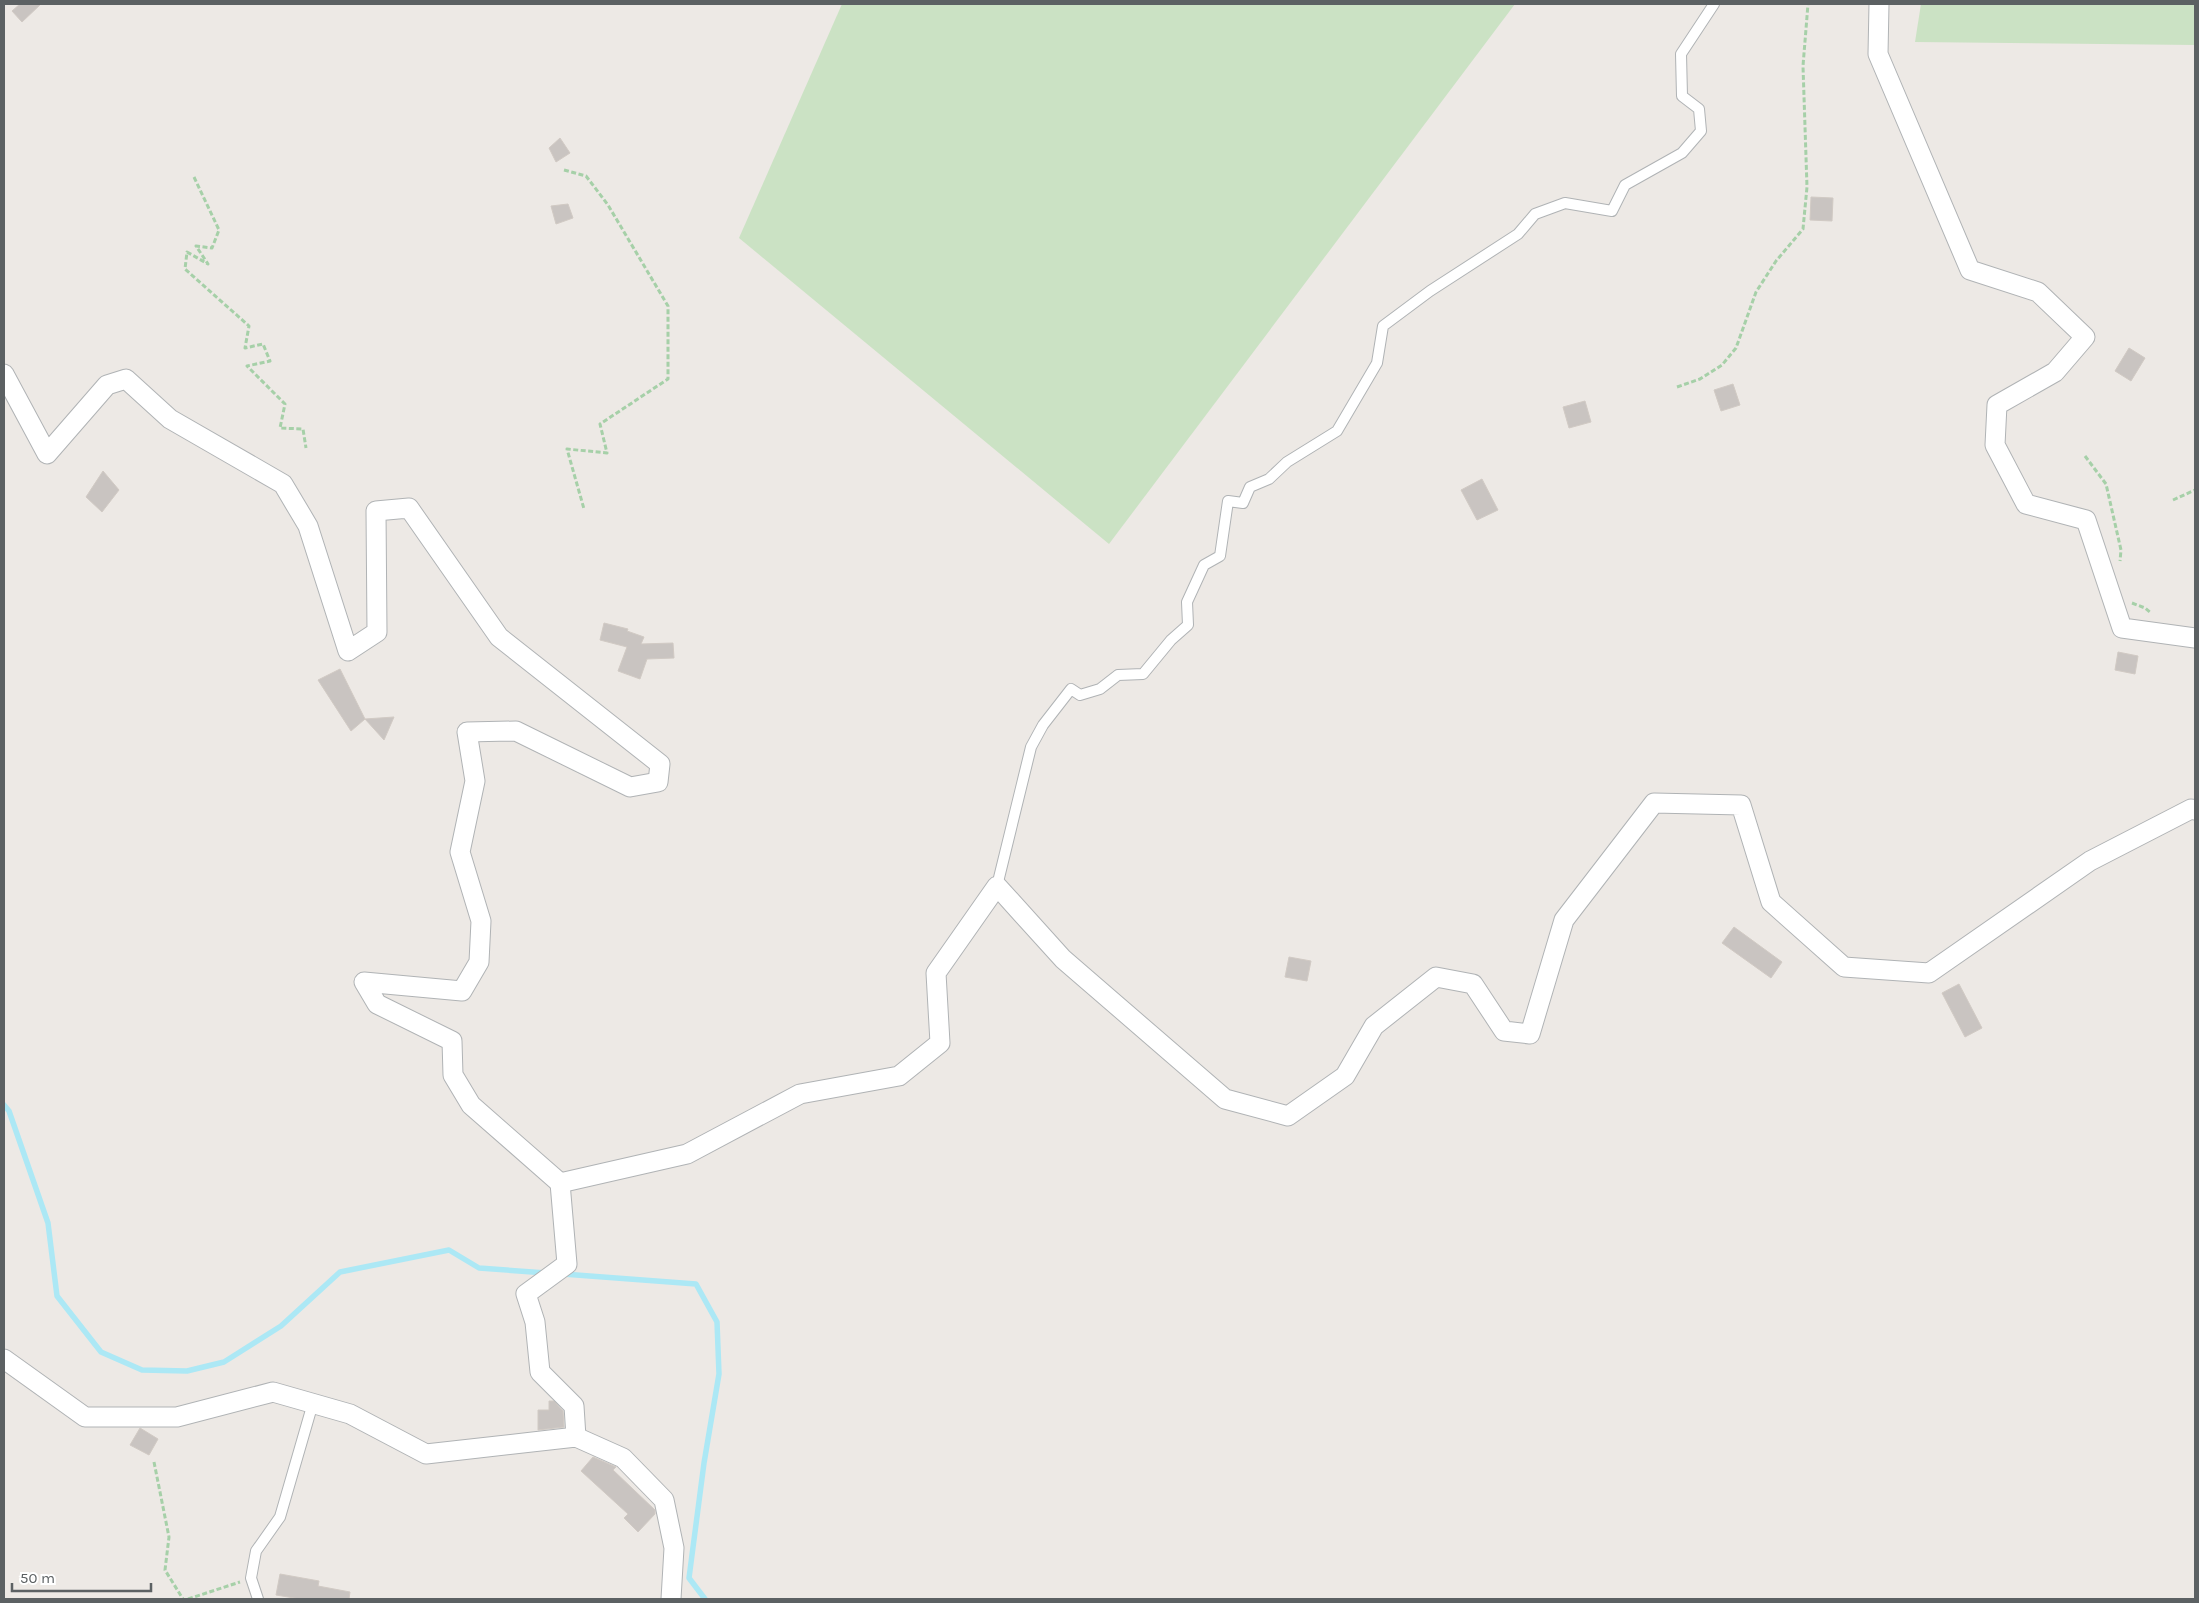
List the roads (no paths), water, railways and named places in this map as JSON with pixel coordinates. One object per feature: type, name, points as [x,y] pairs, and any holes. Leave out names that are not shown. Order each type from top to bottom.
[{"type":"street","points":[[1879,4],[1878,54],[1970,270],[2038,292],[2086,337],[2056,372],[1997,405],[1994,445],[2026,504],[2086,520],[2122,628],[2195,638]]},
{"type":"street","points":[[4,374],[47,454],[107,385],[126,379],[170,419],[283,484],[308,526],[348,651],[377,632],[376,511],[409,508],[499,637],[660,764],[658,782],[630,787],[516,732],[467,732],[475,781],[460,852],[482,921],[479,962],[462,991],[364,982],[377,1004],[452,1041],[452,1075],[471,1105],[560,1182],[567,1264],[526,1294],[535,1322],[540,1372],[574,1406],[576,1437]]},
{"type":"street","points":[[560,1182],[687,1154],[800,1094],[899,1076],[940,1043],[936,973],[997,886],[1062,959],[1225,1099],[1288,1116],[1345,1076],[1374,1026],[1436,977],[1473,984],[1504,1031],[1530,1034],[1564,920],[1654,802],[1741,805],[1771,902],[1844,967],[1930,974],[2090,862],[2191,809],[2195,810]]},
{"type":"street","points":[[4,1359],[85,1417],[177,1417],[273,1392],[350,1414],[426,1454],[576,1437],[623,1458],[664,1500],[674,1548],[671,1599]]},
{"type":"lane","points":[[997,886],[1031,747],[1044,724],[1071,689],[1080,696],[1100,689],[1118,675],[1142,674],[1171,640],[1188,625],[1188,602],[1204,565],[1220,556],[1228,501],[1243,503],[1250,487],[1268,479],[1287,462],[1337,431],[1377,363],[1383,326],[1430,291],[1518,234],[1535,214],[1565,203],[1612,211],[1625,185],[1682,153],[1701,131],[1699,109],[1682,96],[1681,54],[1714,4]]},
{"type":"lane","points":[[258,1599],[251,1578],[256,1552],[280,1518],[313,1403]]},
{"type":"waterway","points":[[4,1105],[9,1111],[48,1223],[57,1296],[101,1352],[142,1370],[187,1371],[224,1362],[281,1326],[340,1272],[449,1250],[479,1268],[546,1273]]},
{"type":"waterway","points":[[563,1274],[696,1284],[717,1322],[719,1374],[704,1463],[689,1578],[705,1599]]}]
